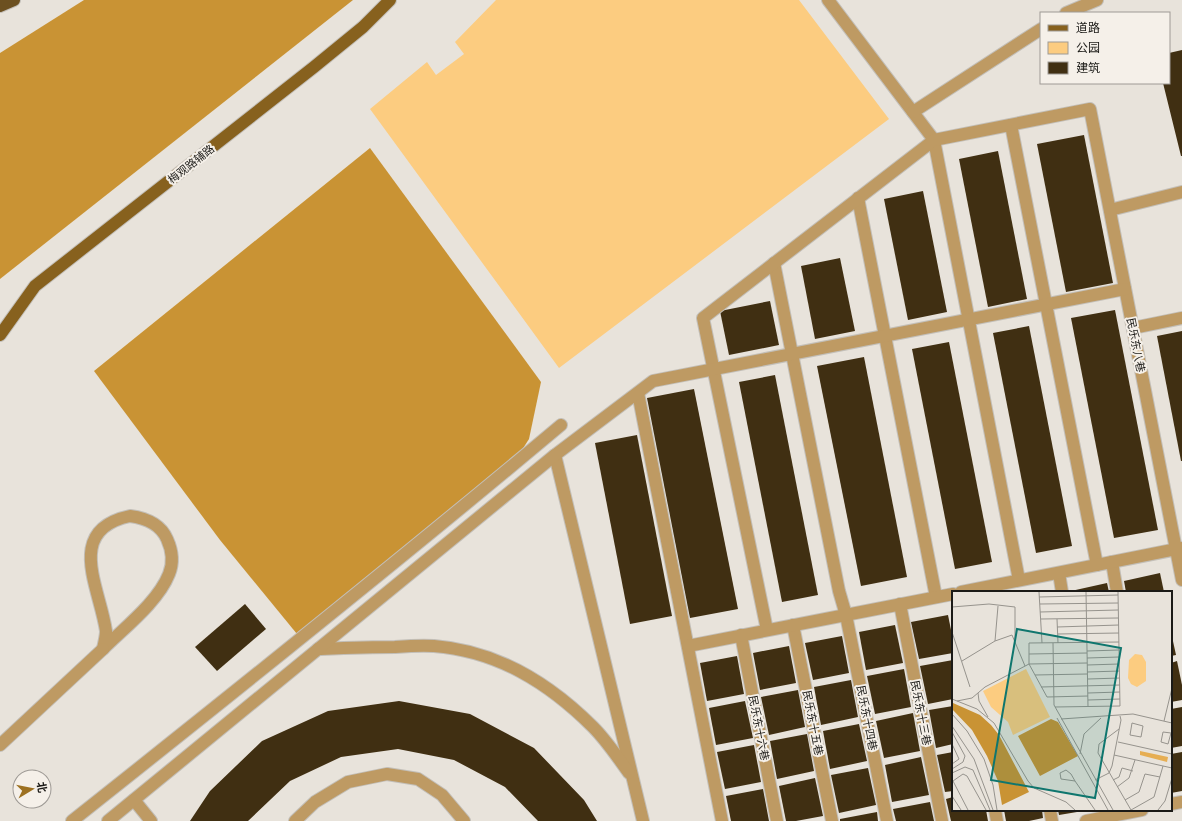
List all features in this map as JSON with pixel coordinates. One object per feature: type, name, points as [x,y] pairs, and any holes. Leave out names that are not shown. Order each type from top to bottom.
[{"type":"highway","points":[[0,6],[14,0]]},
{"type":"main road","name":"梅观路辅路","points":[[0,335],[35,286],[314,67],[363,27],[390,0]]},
{"type":"street","points":[[828,0],[934,140],[1019,580]]},
{"type":"street","points":[[1068,12],[1097,0]]},
{"type":"street","points":[[913,112],[1040,30]]},
{"type":"street","name":"民乐东八巷","points":[[1011,125],[1090,109],[1125,289],[1179,549],[1182,580]]},
{"type":"street","points":[[767,630],[703,318],[934,140],[1011,125],[1097,565]]},
{"type":"street","points":[[1110,210],[1182,192]]},
{"type":"street","points":[[858,198],[936,597]]},
{"type":"street","name":"民乐东十四巷","points":[[774,263],[839,591],[846,614],[887,821]]},
{"type":"street","points":[[108,821],[555,455],[653,381],[1125,289]]},
{"type":"street","points":[[1133,328],[1182,318]]},
{"type":"street","points":[[638,393],[722,821]]},
{"type":"street","points":[[72,821],[415,547],[561,425]]},
{"type":"street","points":[[555,455],[642,821]]},
{"type":"street","points":[[0,745],[103,649],[149,605],[170,574],[173,560],[171,547],[165,534],[156,525],[144,518],[130,516],[117,519],[105,526],[96,536],[91,549],[90,563],[99,596],[106,633],[103,649]]},
{"type":"street","points":[[981,591],[1007,588],[1019,580],[1179,549]]},
{"type":"street","points":[[1112,562],[1117,591]]},
{"type":"street","points":[[1059,573],[1062,591]]},
{"type":"street","points":[[688,646],[952,594]]},
{"type":"street","name":"民乐东十三巷","points":[[900,604],[942,821]]},
{"type":"street","name":"民乐东十五巷","points":[[794,625],[832,821]]},
{"type":"street","name":"民乐东十六巷","points":[[740,635],[777,821]]},
{"type":"street","points":[[318,649],[434,646],[473,651],[511,666],[546,687],[562,699],[594,728],[632,776]]},
{"type":"street","points":[[295,821],[315,802],[348,782],[386,774],[418,779],[442,795],[464,821]]},
{"type":"street","points":[[134,800],[151,821]]},
{"type":"street","points":[[1172,804],[1182,802]]},
{"type":"street","points":[[995,811],[997,821]]},
{"type":"street","points":[[1050,811],[1052,821]]},
{"type":"street","points":[[1086,821],[1106,814],[1133,811]]},
{"type":"green space","points":[[496,0],[799,0],[889,119],[559,368],[370,109],[427,62],[436,75],[464,54],[455,42]]},
{"type":"shaded area","points":[[84,0],[353,0],[0,279],[0,53]]},
{"type":"shaded area","points":[[370,148],[541,382],[529,439],[520,453],[297,634],[220,540],[94,371]]},
{"type":"building","points":[[1182,50],[1182,156],[1163,84],[1170,84],[1170,53]]},
{"type":"building","points":[[1084,135],[1113,283],[1066,292],[1037,144]]},
{"type":"building","points":[[998,151],[1027,299],[988,307],[959,159]]},
{"type":"building","points":[[923,191],[947,312],[908,320],[884,199]]},
{"type":"building","points":[[840,258],[855,331],[815,339],[801,266]]},
{"type":"building","points":[[770,301],[779,345],[729,355],[720,311]]},
{"type":"building","points":[[1115,310],[1158,530],[1114,538],[1071,318]]},
{"type":"building","points":[[1029,326],[1072,546],[1036,553],[993,333]]},
{"type":"building","points":[[1182,331],[1182,461],[1181,461],[1157,336]]},
{"type":"building","points":[[949,342],[992,562],[955,569],[912,349]]},
{"type":"building","points":[[864,357],[907,577],[861,586],[817,366]]},
{"type":"building","points":[[775,375],[818,595],[782,602],[739,382]]},
{"type":"building","points":[[694,389],[738,609],[690,618],[647,398]]},
{"type":"building","points":[[637,435],[672,616],[630,624],[595,443]]},
{"type":"building","points":[[1160,573],[1164,591],[1126,591],[1124,581]]},
{"type":"building","points":[[1107,583],[1109,591],[1071,591]]},
{"type":"building","points":[[245,604],[266,629],[217,671],[195,647]]},
{"type":"building","points":[[948,615],[952,635],[952,653],[919,659],[911,622]]},
{"type":"building","points":[[895,625],[903,663],[866,670],[859,632]]},
{"type":"building","points":[[842,636],[849,673],[813,680],[805,643]]},
{"type":"building","points":[[1172,637],[1176,655],[1172,656]]},
{"type":"building","points":[[789,646],[796,683],[760,690],[753,653]]},
{"type":"building","points":[[737,656],[744,694],[707,701],[700,663]]},
{"type":"building","points":[[952,660],[952,699],[928,704],[920,666]]},
{"type":"building","points":[[1177,661],[1182,685],[1182,700],[1172,702],[1172,663]]},
{"type":"building","points":[[904,669],[911,707],[875,714],[867,676]]},
{"type":"building","points":[[851,680],[858,717],[821,725],[814,687]]},
{"type":"building","points":[[798,690],[805,727],[769,735],[761,697]]},
{"type":"building","points":[[399,701],[470,714],[534,748],[584,800],[597,821],[538,821],[505,787],[454,760],[398,749],[341,757],[290,781],[248,821],[190,821],[210,791],[262,741],[328,711]]},
{"type":"building","points":[[745,701],[753,738],[716,745],[709,708]]},
{"type":"building","points":[[952,706],[952,744],[936,748],[929,710]]},
{"type":"building","points":[[1182,707],[1182,746],[1172,748],[1172,709]]},
{"type":"building","points":[[913,713],[920,751],[884,758],[876,721]]},
{"type":"building","points":[[859,724],[867,761],[830,769],[823,731]]},
{"type":"building","points":[[807,734],[814,771],[777,779],[770,741]]},
{"type":"building","points":[[754,745],[761,782],[725,789],[717,752]]},
{"type":"building","points":[[952,752],[952,791],[945,792],[937,755]]},
{"type":"building","points":[[1182,752],[1182,791],[1172,793],[1172,754]]},
{"type":"building","points":[[921,757],[929,795],[892,802],[885,765]]},
{"type":"building","points":[[868,768],[876,805],[839,813],[831,775]]},
{"type":"building","points":[[815,778],[823,816],[796,821],[786,821],[779,786]]},
{"type":"building","points":[[763,789],[769,821],[731,821],[726,796]]},
{"type":"building","points":[[952,797],[952,811],[986,811],[988,821],[951,821],[946,799]]},
{"type":"building","points":[[930,802],[934,821],[896,821],[893,809]]},
{"type":"building","points":[[1004,811],[1042,811],[1043,818],[1029,821],[1006,821]]},
{"type":"building","points":[[1058,811],[1083,811],[1059,815]]},
{"type":"building","points":[[877,812],[878,821],[840,821],[840,819]]}]
